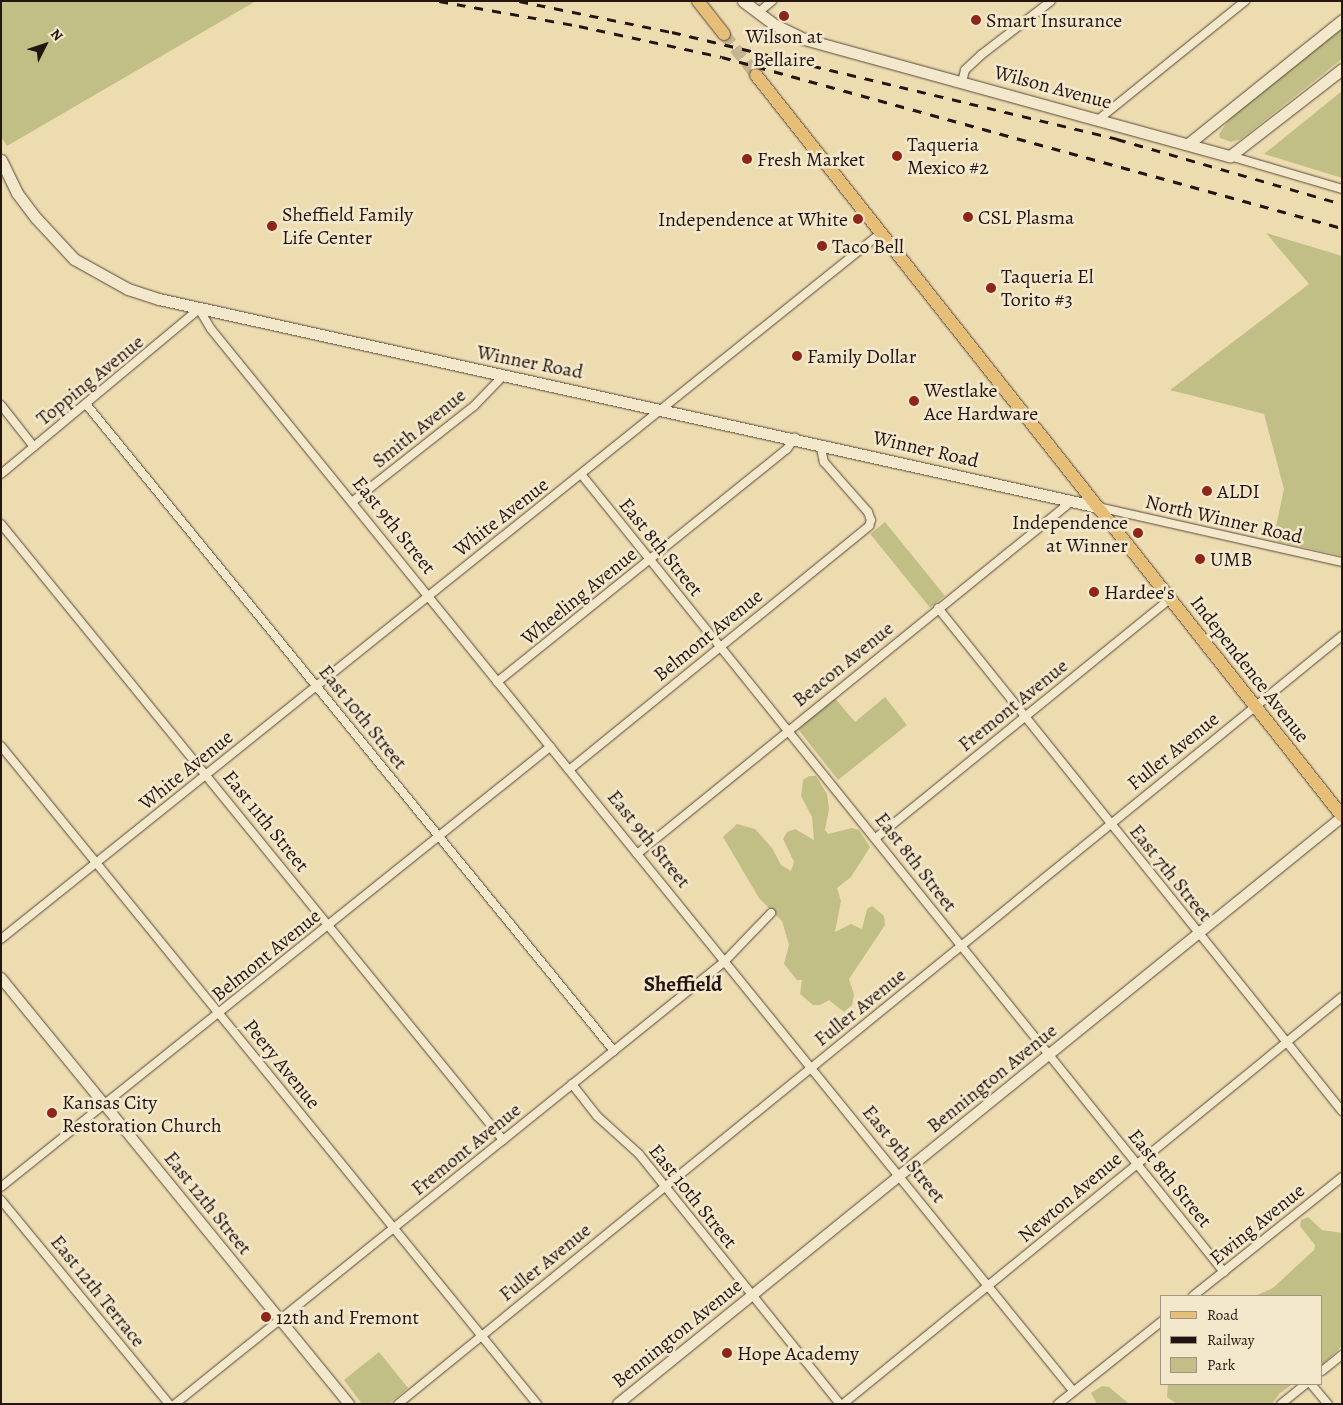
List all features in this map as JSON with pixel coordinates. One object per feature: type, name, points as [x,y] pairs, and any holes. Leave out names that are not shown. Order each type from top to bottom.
[{"type":"main road","points":[[698,1],[724,34]]},
{"type":"main road","name":"Wilson Avenue","points":[[743,1],[757,6],[775,25],[804,39],[1230,156]]},
{"type":"main road","points":[[1188,144],[1342,20]]},
{"type":"main road","points":[[1230,156],[1342,69]]},
{"type":"main road","name":"Independence Avenue","points":[[756,75],[1254,706],[1340,811]]},
{"type":"main road","points":[[1,160],[4,172]]},
{"type":"main road","name":"Winner Road","points":[[4,172],[36,218],[74,259],[128,289],[199,309],[503,376],[795,437],[1098,507]]},
{"type":"street","points":[[757,6],[772,1]]},
{"type":"street","points":[[962,82],[965,70],[981,55],[1051,1]]},
{"type":"street","points":[[1099,119],[1245,1]]},
{"type":"street","name":"Wilson Avenue","points":[[1230,156],[1342,189]]},
{"type":"street","name":"White Avenue","points":[[1,939],[881,233]]},
{"type":"street","name":"Topping Avenue","points":[[1,474],[199,309]]},
{"type":"street","name":"East 9th Street","points":[[199,309],[211,329],[1073,1391]]},
{"type":"street","name":"Smith Avenue","points":[[352,502],[474,406],[503,376]]},
{"type":"street","name":"East 10th Street","points":[[86,404],[614,1051]]},
{"type":"street","points":[[1,405],[34,447]]},
{"type":"street","name":"Wheeling Avenue","points":[[498,682],[787,449],[795,437]]},
{"type":"street","name":"Belmont Avenue","points":[[569,770],[869,526],[871,520],[868,512],[824,462],[820,444]]},
{"type":"street","name":"East 8th Street","points":[[581,474],[876,837],[1224,1272]]},
{"type":"street","name":"Beacon Avenue","points":[[637,854],[1072,501]]},
{"type":"street","name":"North Winner Road","points":[[1098,507],[1342,562]]},
{"type":"street","name":"East 11th Street","points":[[1,524],[207,774],[503,1140]]},
{"type":"street","name":"Fremont Avenue","points":[[876,837],[1170,599]]},
{"type":"street","name":"East 7th Street","points":[[938,608],[1342,1111]]},
{"type":"street","name":"Fuller Avenue","points":[[398,1404],[1342,636]]},
{"type":"street","name":"Peery Avenue","points":[[1,746],[537,1404]]},
{"type":"street","name":"Belmont Avenue","points":[[1,1187],[550,747]]},
{"type":"street","name":"Bennington Avenue","points":[[618,1404],[1199,933],[1340,811]]},
{"type":"street","name":"Fremont Avenue","points":[[175,1404],[724,962],[771,914]]},
{"type":"street","name":"East 12th Street","points":[[1,978],[349,1404]]},
{"type":"street","name":"Newton Avenue","points":[[841,1404],[1342,997]]},
{"type":"street","name":"East 10th Street","points":[[572,1084],[665,1186],[841,1404]]},
{"type":"street","name":"Ewing Avenue","points":[[1194,1295],[1342,1177]]},
{"type":"street","name":"East 12th Terrace","points":[[1,1200],[170,1404]]},
{"type":"street","points":[[1058,1404],[1160,1323]]},
{"type":"street","points":[[1323,1370],[1342,1355]]},
{"type":"street","points":[[1281,1404],[1305,1385]]},
{"type":"street","points":[[1312,1385],[1328,1404]]},
{"type":"green space","points":[[1,1],[256,1],[7,146],[1,137]]},
{"type":"green space","points":[[1342,28],[1342,59],[1241,139],[1231,142],[1220,138],[1219,134],[1231,117]]},
{"type":"green space","points":[[1342,91],[1342,178],[1264,154]]},
{"type":"green space","points":[[1266,233],[1342,256],[1342,556],[1273,540],[1284,489],[1264,414],[1170,390],[1309,284]]},
{"type":"green space","points":[[885,522],[945,596],[930,608],[870,534]]},
{"type":"green space","points":[[834,697],[855,722],[885,697],[907,725],[838,780],[798,729]]},
{"type":"green space","points":[[809,776],[816,776],[827,794],[829,809],[825,830],[828,834],[852,828],[859,830],[870,847],[851,877],[837,888],[841,901],[835,932],[851,924],[862,929],[867,909],[872,906],[884,916],[885,925],[849,979],[854,995],[852,1005],[844,1012],[829,1000],[820,1005],[813,1005],[800,994],[802,980],[797,980],[784,964],[789,945],[782,921],[759,898],[723,837],[737,824],[755,829],[772,848],[781,865],[791,871],[794,862],[783,839],[787,832],[795,829],[814,840],[812,817],[801,796],[803,780]]},
{"type":"green space","points":[[1308,1217],[1322,1230],[1342,1233],[1342,1346],[1323,1364],[1323,1295],[1257,1295],[1273,1288],[1314,1250],[1315,1245],[1300,1226],[1301,1220]]},
{"type":"green space","points":[[379,1352],[408,1388],[389,1404],[362,1404],[344,1380]]},
{"type":"green space","points":[[1168,1385],[1292,1385],[1280,1393],[1272,1404],[1177,1404],[1167,1397]]},
{"type":"green space","points":[[1102,1386],[1109,1387],[1129,1404],[1097,1404],[1091,1393]]},
{"type":"tunnel","points":[[724,34],[756,75]]},
{"type":"railway","points":[[439,1],[579,26],[722,57],[1342,228]]},
{"type":"railway","points":[[519,1],[672,32],[1117,139],[1342,204]]},
{"type":"place","name":"Wilson at Bellaire","points":[[784,16]]},
{"type":"place","name":"Smart Insurance","points":[[976,20]]},
{"type":"place","name":"Taqueria Mexico #2","points":[[897,156]]},
{"type":"place","name":"Fresh Market","points":[[747,159]]},
{"type":"place","name":"CSL Plasma","points":[[968,217]]},
{"type":"place","name":"Independence at White","points":[[858,219]]},
{"type":"place","name":"Sheffield Family Life Center","points":[[272,226]]},
{"type":"place","name":"Taco Bell","points":[[822,246]]},
{"type":"place","name":"Taqueria El Torito #3","points":[[991,288]]},
{"type":"place","name":"Family Dollar","points":[[797,356]]},
{"type":"place","name":"Westlake Ace Hardware","points":[[914,401]]},
{"type":"place","name":"ALDI","points":[[1207,491]]},
{"type":"place","name":"Independence at Winner","points":[[1138,533]]},
{"type":"place","name":"UMB","points":[[1200,559]]},
{"type":"place","name":"Hardee's","points":[[1094,592]]},
{"type":"place","name":"Kansas City Restoration Church","points":[[52,1113]]},
{"type":"place","name":"12th and Fremont","points":[[266,1317]]},
{"type":"place","name":"Hope Academy","points":[[727,1353]]},
{"type":"district","name":"Sheffield","points":[[683,984]]}]
